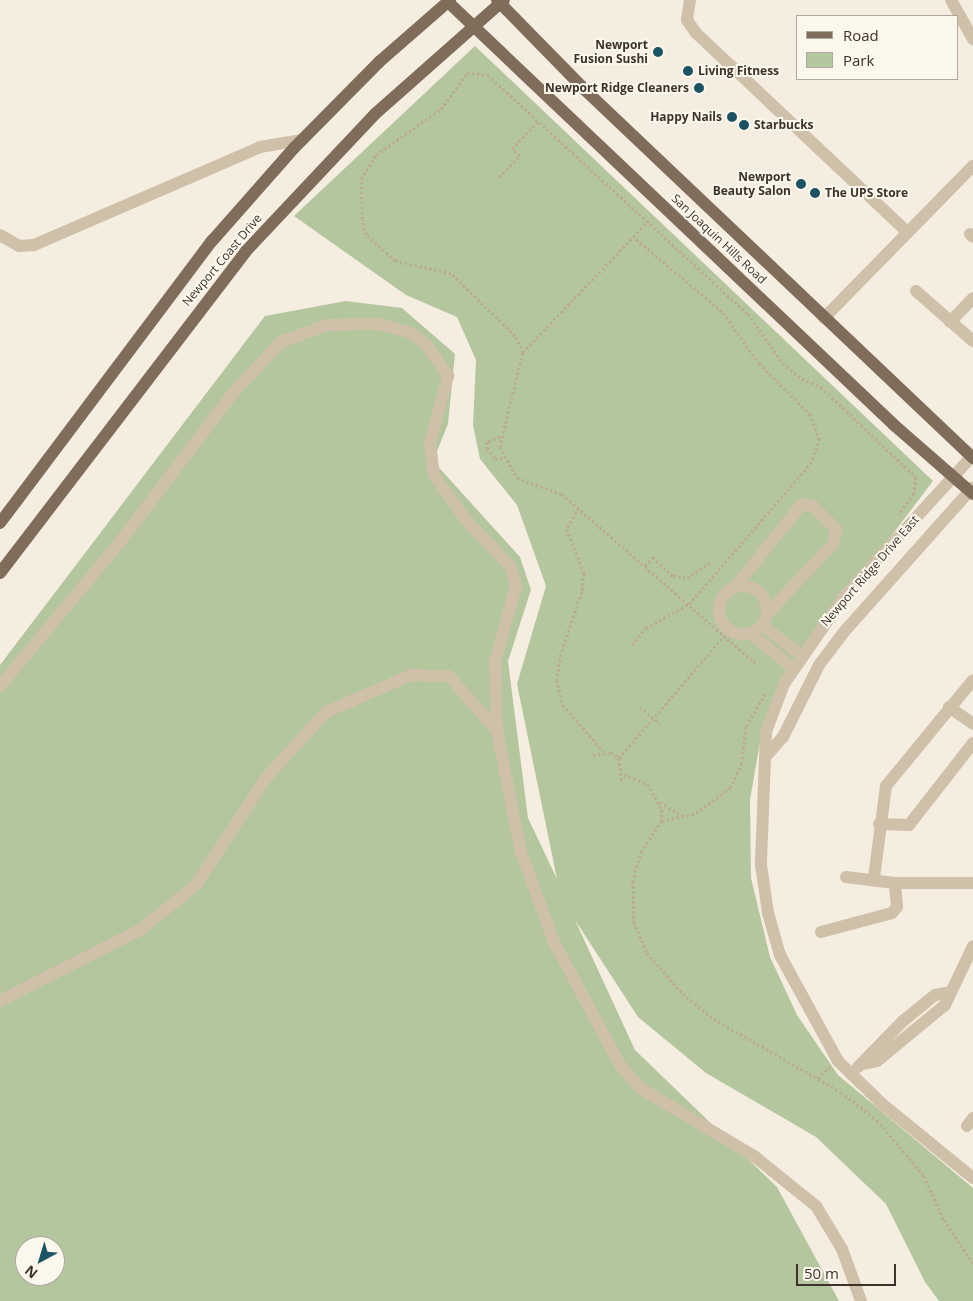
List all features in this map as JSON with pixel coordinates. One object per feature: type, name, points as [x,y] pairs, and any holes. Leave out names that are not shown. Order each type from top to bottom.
[{"type":"main road","name":"San Joaquin Hills Road","points":[[449,1],[473,26],[953,476],[972,490]]},
{"type":"main road","name":"Newport Coast Drive","points":[[0,523],[212,241],[302,140],[379,62],[449,1]]},
{"type":"main road","name":"San Joaquin Hills Road","points":[[500,1],[824,318],[972,456]]},
{"type":"main road","name":"Newport Coast Drive","points":[[0,573],[246,251],[375,114],[500,1]]},
{"type":"street","points":[[690,0],[687,20],[696,33],[907,232]]},
{"type":"street","points":[[951,0],[973,39]]},
{"type":"street","points":[[0,235],[20,246],[34,245],[260,146],[302,140]]},
{"type":"street","points":[[824,318],[973,166]]},
{"type":"street","points":[[916,291],[973,341]]},
{"type":"street","points":[[950,322],[973,298]]},
{"type":"street","points":[[0,686],[120,542],[234,392],[281,342],[327,324],[378,324],[411,333],[445,367],[448,376],[430,443],[434,474],[465,519],[510,566],[516,586],[495,661],[498,731],[521,852],[554,942],[620,1065],[640,1088],[754,1156],[816,1206],[842,1249],[861,1301]]},
{"type":"street","name":"Newport Ridge Drive East","points":[[972,456],[844,597],[793,668],[766,732],[768,754],[762,855],[768,913],[780,955],[813,1020],[850,1073],[973,1178]]},
{"type":"street","name":"Newport Ridge Drive East","points":[[768,754],[783,737],[810,680],[843,633],[972,490]]},
{"type":"street","points":[[750,633],[833,544],[836,529],[813,506],[802,504],[735,587],[721,599],[720,617],[732,631],[750,633],[793,668]]},
{"type":"street","points":[[735,587],[755,588],[765,600],[764,620],[801,655]]},
{"type":"street","points":[[0,1001],[140,930],[196,885],[265,779],[326,712],[411,675],[449,676],[498,731]]},
{"type":"street","points":[[874,878],[879,824],[886,786],[973,680]]},
{"type":"street","points":[[949,707],[973,724]]},
{"type":"street","points":[[879,824],[909,824],[973,743]]},
{"type":"street","points":[[846,876],[874,878],[895,883],[973,883]]},
{"type":"street","points":[[822,932],[892,913],[897,907],[895,883]]},
{"type":"street","points":[[850,1073],[862,1064],[869,1051],[935,995],[950,992],[973,946]]},
{"type":"path","points":[[523,353],[515,336],[450,274],[395,261],[379,248],[366,235],[358,199],[361,179],[376,154],[441,109],[467,74],[488,75],[649,221],[748,314],[783,363],[802,379],[821,387],[916,477],[917,486]]},
{"type":"path","points":[[499,177],[520,156],[512,149],[538,121]]},
{"type":"path","points":[[649,221],[523,353],[516,392],[500,437],[502,458],[517,478],[551,488],[579,508],[755,663]]},
{"type":"path","points":[[632,645],[646,628],[689,604],[810,464],[819,440],[810,415],[759,364],[722,312],[634,237]]},
{"type":"path","points":[[500,437],[488,442],[487,448],[495,459],[502,458]]},
{"type":"path","points":[[579,508],[567,529],[584,573],[582,592],[561,654],[558,692],[571,717],[603,751],[619,758],[624,775],[622,782]]},
{"type":"path","points":[[645,566],[653,557],[673,576],[687,578],[711,562]]},
{"type":"path","points":[[619,758],[724,636]]},
{"type":"path","points":[[640,706],[660,724]]},
{"type":"path","points":[[592,755],[603,751]]},
{"type":"path","points":[[624,775],[648,784],[660,802],[684,816]]},
{"type":"path","points":[[660,802],[662,821],[642,852],[632,881],[634,922],[647,953],[696,1007],[772,1056],[841,1092],[877,1120],[924,1176],[944,1220],[973,1263]]},
{"type":"green space","points":[[475,46],[933,481],[789,670],[760,742],[750,800],[751,878],[770,957],[797,1015],[838,1075],[973,1188],[973,1301],[939,1301],[925,1282],[886,1204],[816,1137],[706,1073],[638,1017],[575,920],[635,1050],[777,1187],[839,1301],[0,1301],[0,665],[265,316],[346,301],[402,308],[455,354],[448,424],[433,461],[520,557],[531,590],[508,661],[528,818],[557,879],[517,684],[546,586],[517,505],[480,459],[473,425],[476,360],[457,317],[406,295],[294,216]]},
{"type":"place","name":"Newport Fusion Sushi","points":[[658,52]]},
{"type":"place","name":"Living Fitness","points":[[688,71]]},
{"type":"place","name":"Newport Ridge Cleaners","points":[[699,88]]},
{"type":"place","name":"Happy Nails","points":[[732,117]]},
{"type":"place","name":"Starbucks","points":[[744,125]]},
{"type":"place","name":"Newport Beauty Salon","points":[[801,184]]},
{"type":"place","name":"The UPS Store","points":[[815,193]]}]
